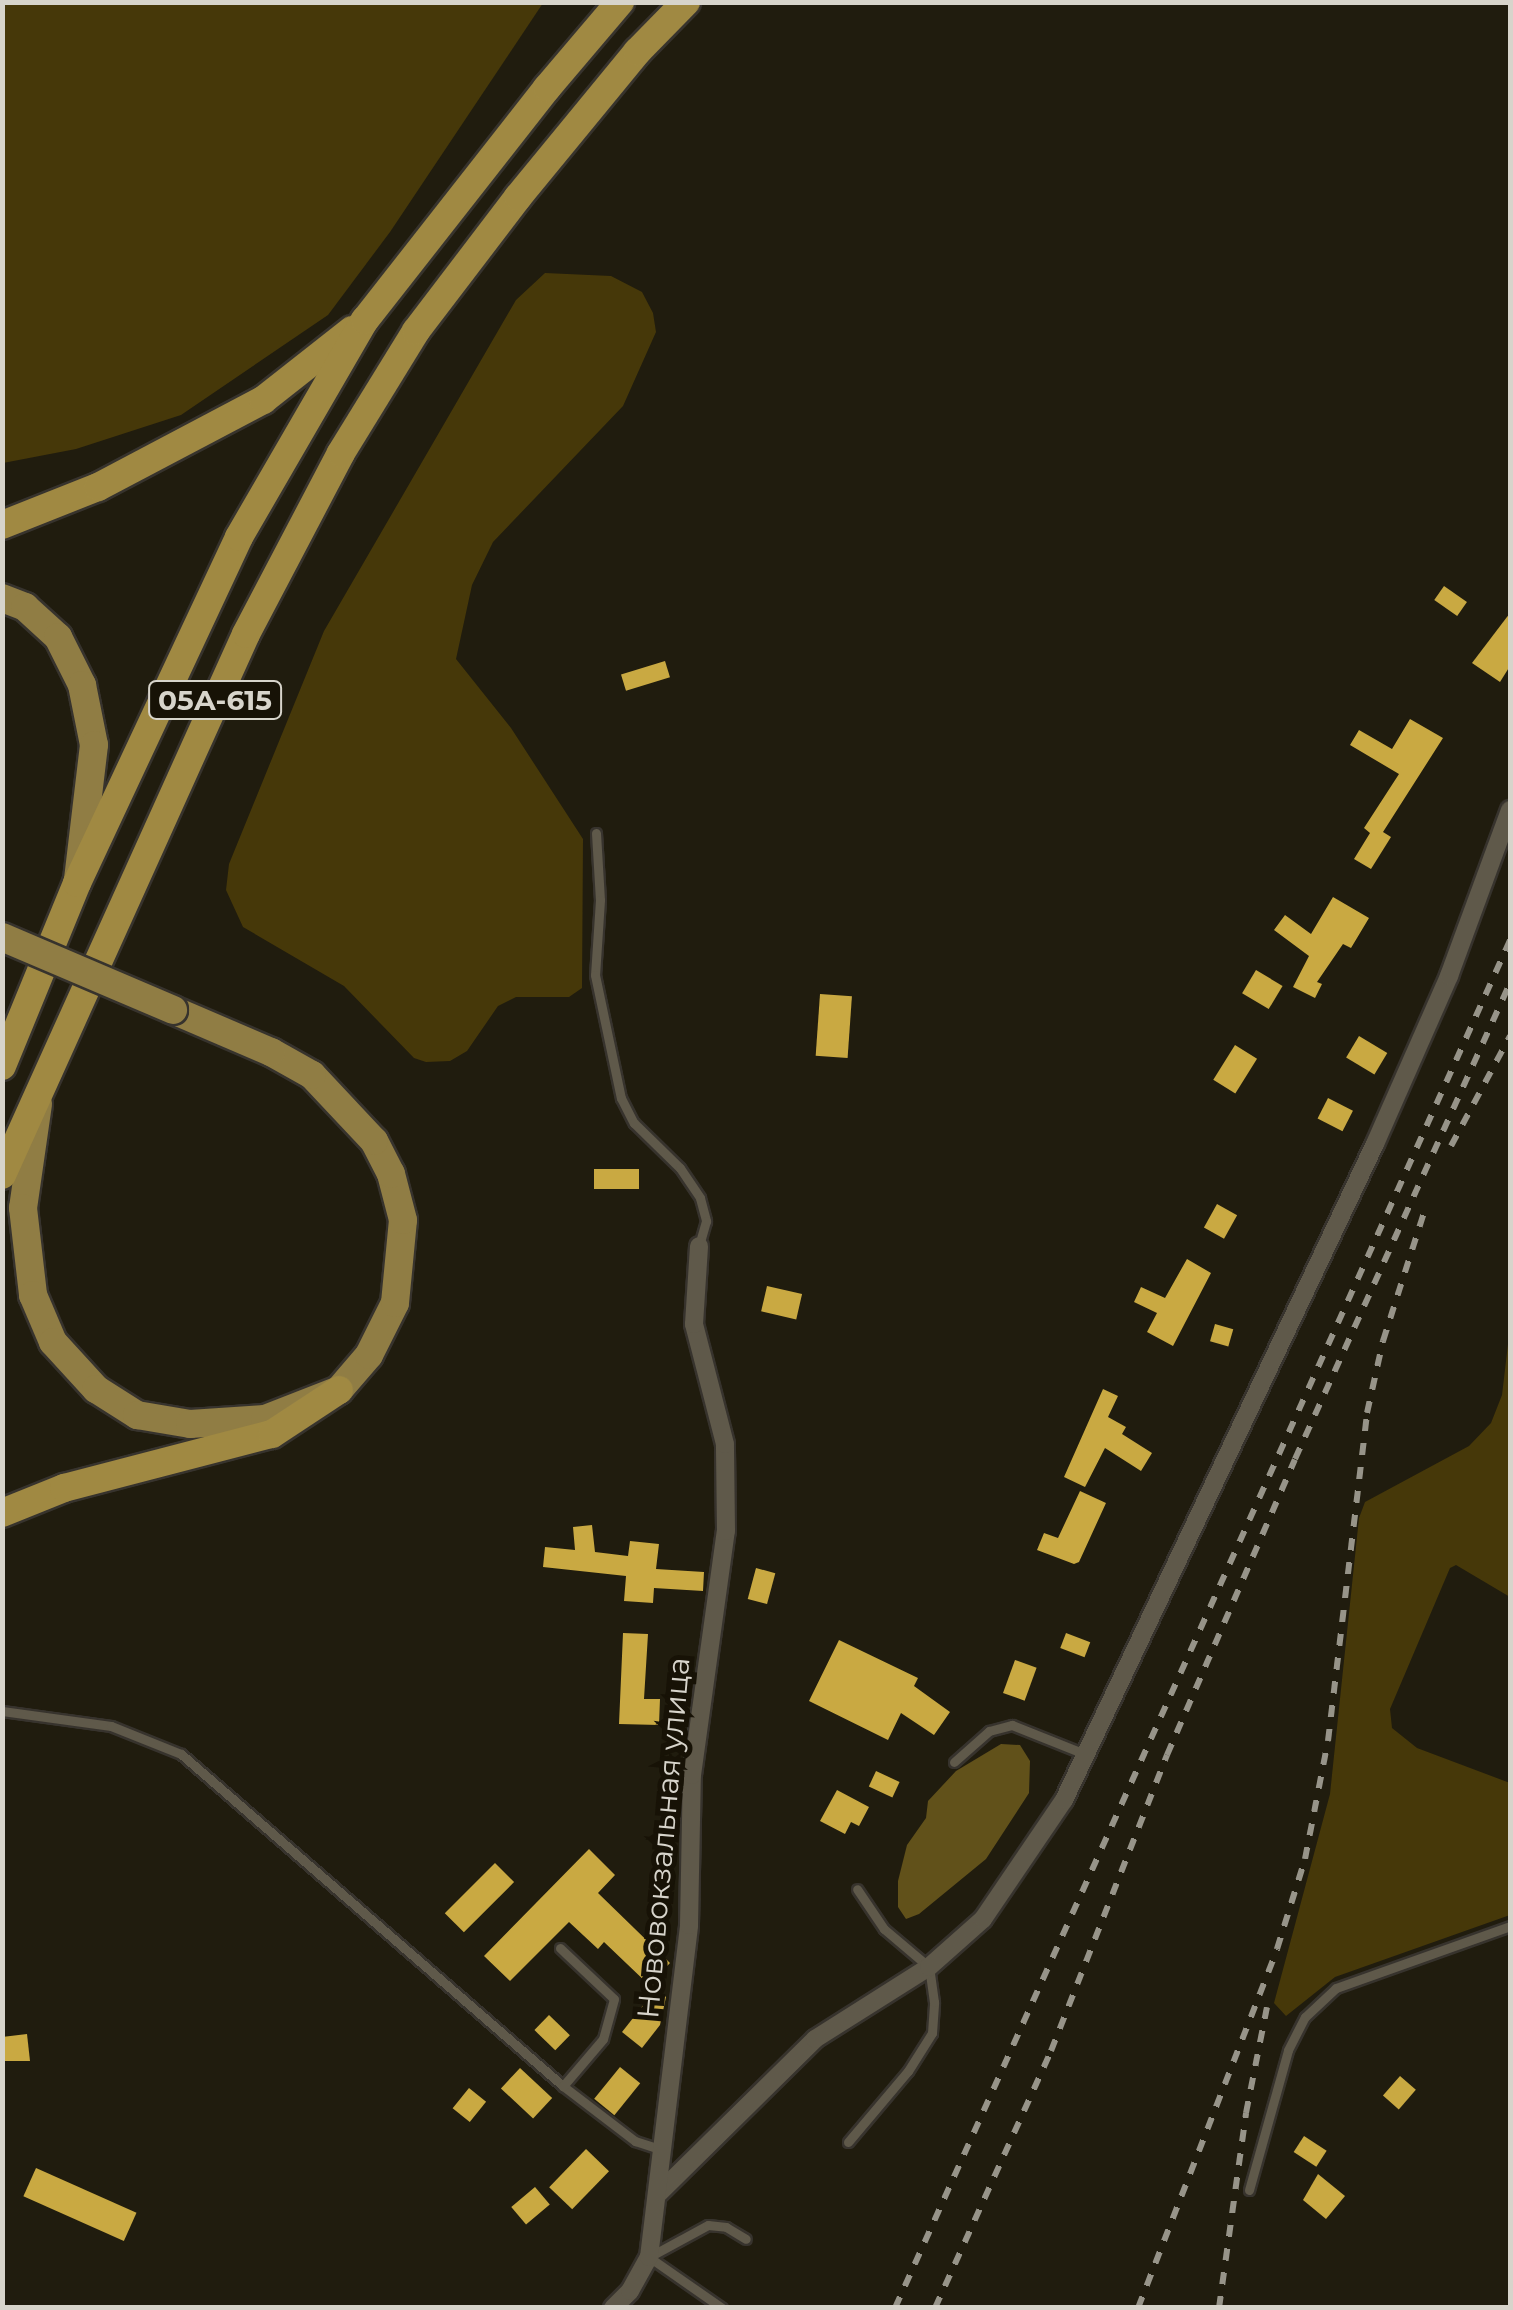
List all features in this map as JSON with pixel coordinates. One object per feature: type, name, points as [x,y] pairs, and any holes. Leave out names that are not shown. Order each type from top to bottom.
[{"type":"highway","name":"05А-615","points":[[2,1066],[77,884],[239,536],[366,320],[546,88],[620,2]]},
{"type":"highway","name":"05А-615","points":[[2,1176],[246,634],[341,453],[416,331],[518,197],[637,52],[686,2]]},
{"type":"highway","points":[[2,525],[98,487],[262,400],[366,320]]},
{"type":"highway","points":[[2,1513],[64,1488],[272,1434],[339,1390]]},
{"type":"main road","points":[[2,598],[25,607],[58,637],[82,685],[94,745],[77,884]]},
{"type":"main road","points":[[2,937],[312,1075],[364,1130],[392,1174],[403,1220],[395,1302],[369,1355],[339,1390],[265,1419],[190,1424],[137,1415],[96,1389],[53,1342],[34,1294],[23,1208],[41,1083]]},
{"type":"street","points":[[658,2195],[815,2038],[929,1968],[983,1919],[1064,1800],[1376,1144],[1449,976],[1510,810]]},
{"type":"street","name":"Нововокзальная улица","points":[[613,2308],[630,2290],[649,2257],[689,1926],[692,1775],[726,1531],[725,1444],[694,1324],[699,1246]]},
{"type":"lane","points":[[596,833],[600,900],[595,975],[621,1098],[634,1122],[680,1168],[700,1198],[706,1221],[699,1246]]},
{"type":"lane","points":[[2,1712],[112,1726],[181,1754],[563,2086],[635,2142],[662,2150]]},
{"type":"lane","points":[[954,1762],[990,1731],[1012,1725],[1087,1755]]},
{"type":"lane","points":[[848,2142],[908,2071],[932,2033],[929,1968],[884,1928],[857,1890]]},
{"type":"lane","points":[[1249,2190],[1288,2050],[1305,2017],[1336,1988],[1510,1926]]},
{"type":"lane","points":[[560,1948],[614,1999],[603,2040],[563,2086]]},
{"type":"lane","points":[[722,2308],[649,2257],[708,2225],[726,2227],[746,2240]]},
{"type":"shaded area","points":[[3,2],[543,3],[390,232],[328,315],[181,415],[76,449],[3,463]]},
{"type":"shaded area","points":[[545,273],[611,276],[642,292],[653,313],[656,332],[623,406],[493,542],[472,585],[456,659],[511,728],[583,839],[582,988],[569,997],[516,997],[498,1006],[467,1051],[450,1061],[426,1062],[414,1058],[344,986],[243,927],[226,890],[229,864],[324,631],[516,300]]},
{"type":"shaded area","points":[[1510,1327],[1510,1597],[1456,1565],[1450,1568],[1390,1709],[1392,1728],[1417,1748],[1510,1783],[1510,1915],[1335,1977],[1286,2016],[1274,2003],[1330,1794],[1359,1518],[1365,1502],[1469,1446],[1491,1423],[1502,1395]]},
{"type":"shaded area","points":[[1001,1744],[1020,1745],[1030,1761],[1029,1793],[986,1859],[919,1914],[906,1919],[898,1907],[898,1881],[907,1845],[926,1818],[928,1801],[956,1771]]},
{"type":"building","points":[[1444,586],[1467,602],[1457,616],[1434,600]]},
{"type":"building","points":[[1510,613],[1510,666],[1500,682],[1472,663]]},
{"type":"building","points":[[665,661],[670,677],[626,691],[621,674]]},
{"type":"building","points":[[1410,719],[1443,738],[1383,832],[1391,837],[1371,869],[1354,859],[1370,833],[1364,828],[1399,774],[1350,745],[1359,730],[1392,749]]},
{"type":"building","points":[[1333,897],[1369,918],[1351,948],[1343,944],[1317,982],[1322,984],[1315,998],[1293,987],[1309,956],[1274,930],[1285,915],[1311,934]]},
{"type":"building","points":[[1256,970],[1283,986],[1269,1009],[1242,993]]},
{"type":"building","points":[[820,994],[852,996],[848,1058],[816,1056]]},
{"type":"building","points":[[1359,1036],[1387,1053],[1374,1074],[1346,1057]]},
{"type":"building","points":[[1235,1045],[1257,1059],[1235,1094],[1213,1080]]},
{"type":"building","points":[[1328,1098],[1353,1111],[1343,1131],[1318,1118]]},
{"type":"building","points":[[594,1169],[639,1169],[639,1189],[594,1189]]},
{"type":"building","points":[[1217,1204],[1237,1215],[1224,1239],[1204,1228]]},
{"type":"building","points":[[1187,1259],[1211,1273],[1173,1346],[1147,1332],[1157,1313],[1134,1302],[1141,1287],[1165,1298]]},
{"type":"building","points":[[767,1286],[802,1294],[796,1319],[761,1311]]},
{"type":"building","points":[[1215,1324],[1233,1329],[1228,1347],[1210,1341]]},
{"type":"building","points":[[1103,1389],[1118,1396],[1108,1417],[1126,1427],[1122,1434],[1152,1453],[1141,1471],[1105,1448],[1085,1487],[1064,1477]]},
{"type":"building","points":[[1080,1491],[1106,1503],[1079,1562],[1074,1564],[1037,1550],[1044,1533],[1058,1538]]},
{"type":"building","points":[[592,1525],[595,1552],[628,1556],[630,1541],[659,1544],[656,1569],[704,1572],[703,1591],[654,1588],[653,1603],[624,1601],[626,1576],[543,1567],[545,1547],[575,1550],[573,1527]]},
{"type":"building","points":[[756,1568],[775,1573],[767,1604],[748,1599]]},
{"type":"building","points":[[623,1633],[648,1634],[644,1699],[660,1699],[659,1725],[619,1724]]},
{"type":"building","points":[[1066,1633],[1090,1642],[1085,1657],[1060,1648]]},
{"type":"building","points":[[839,1640],[918,1678],[914,1686],[950,1712],[934,1735],[901,1713],[888,1740],[809,1701]]},
{"type":"building","points":[[1015,1660],[1037,1668],[1025,1701],[1003,1693]]},
{"type":"building","points":[[876,1771],[900,1782],[892,1797],[869,1786]]},
{"type":"building","points":[[837,1790],[869,1807],[859,1826],[851,1822],[845,1834],[820,1821]]},
{"type":"building","points":[[589,1849],[615,1875],[598,1893],[670,1963],[649,1985],[604,1942],[598,1949],[569,1922],[510,1981],[484,1956]]},
{"type":"building","points":[[495,1863],[514,1882],[464,1932],[445,1913]]},
{"type":"building","points":[[656,1989],[666,1997],[660,2025],[642,2048],[622,2032]]},
{"type":"building","points":[[549,2015],[570,2035],[555,2050],[534,2030]]},
{"type":"building","points":[[27,2034],[30,2061],[2,2061],[2,2037]]},
{"type":"building","points":[[620,2067],[640,2083],[614,2115],[594,2099]]},
{"type":"building","points":[[520,2068],[552,2098],[533,2118],[501,2088]]},
{"type":"building","points":[[1400,2076],[1416,2090],[1399,2109],[1383,2096]]},
{"type":"building","points":[[469,2088],[486,2102],[470,2122],[453,2108]]},
{"type":"building","points":[[1304,2136],[1327,2151],[1316,2167],[1294,2152]]},
{"type":"building","points":[[586,2149],[609,2171],[572,2209],[549,2187]]},
{"type":"building","points":[[36,2168],[136,2213],[124,2241],[23,2196]]},
{"type":"building","points":[[1318,2174],[1345,2196],[1326,2219],[1303,2200]]},
{"type":"building","points":[[535,2187],[550,2205],[526,2225],[511,2207]]},
{"type":"railway","points":[[895,2308],[1510,940]]},
{"type":"railway","points":[[935,2308],[1051,2051],[1167,1755],[1295,1459],[1510,983]]},
{"type":"railway","points":[[1451,1146],[1510,1036]]},
{"type":"railway","points":[[1138,2308],[1277,1949],[1305,1859],[1328,1741],[1367,1413],[1383,1341],[1425,1209]]},
{"type":"railway","points":[[1219,2308],[1246,2113],[1267,2007]]}]
